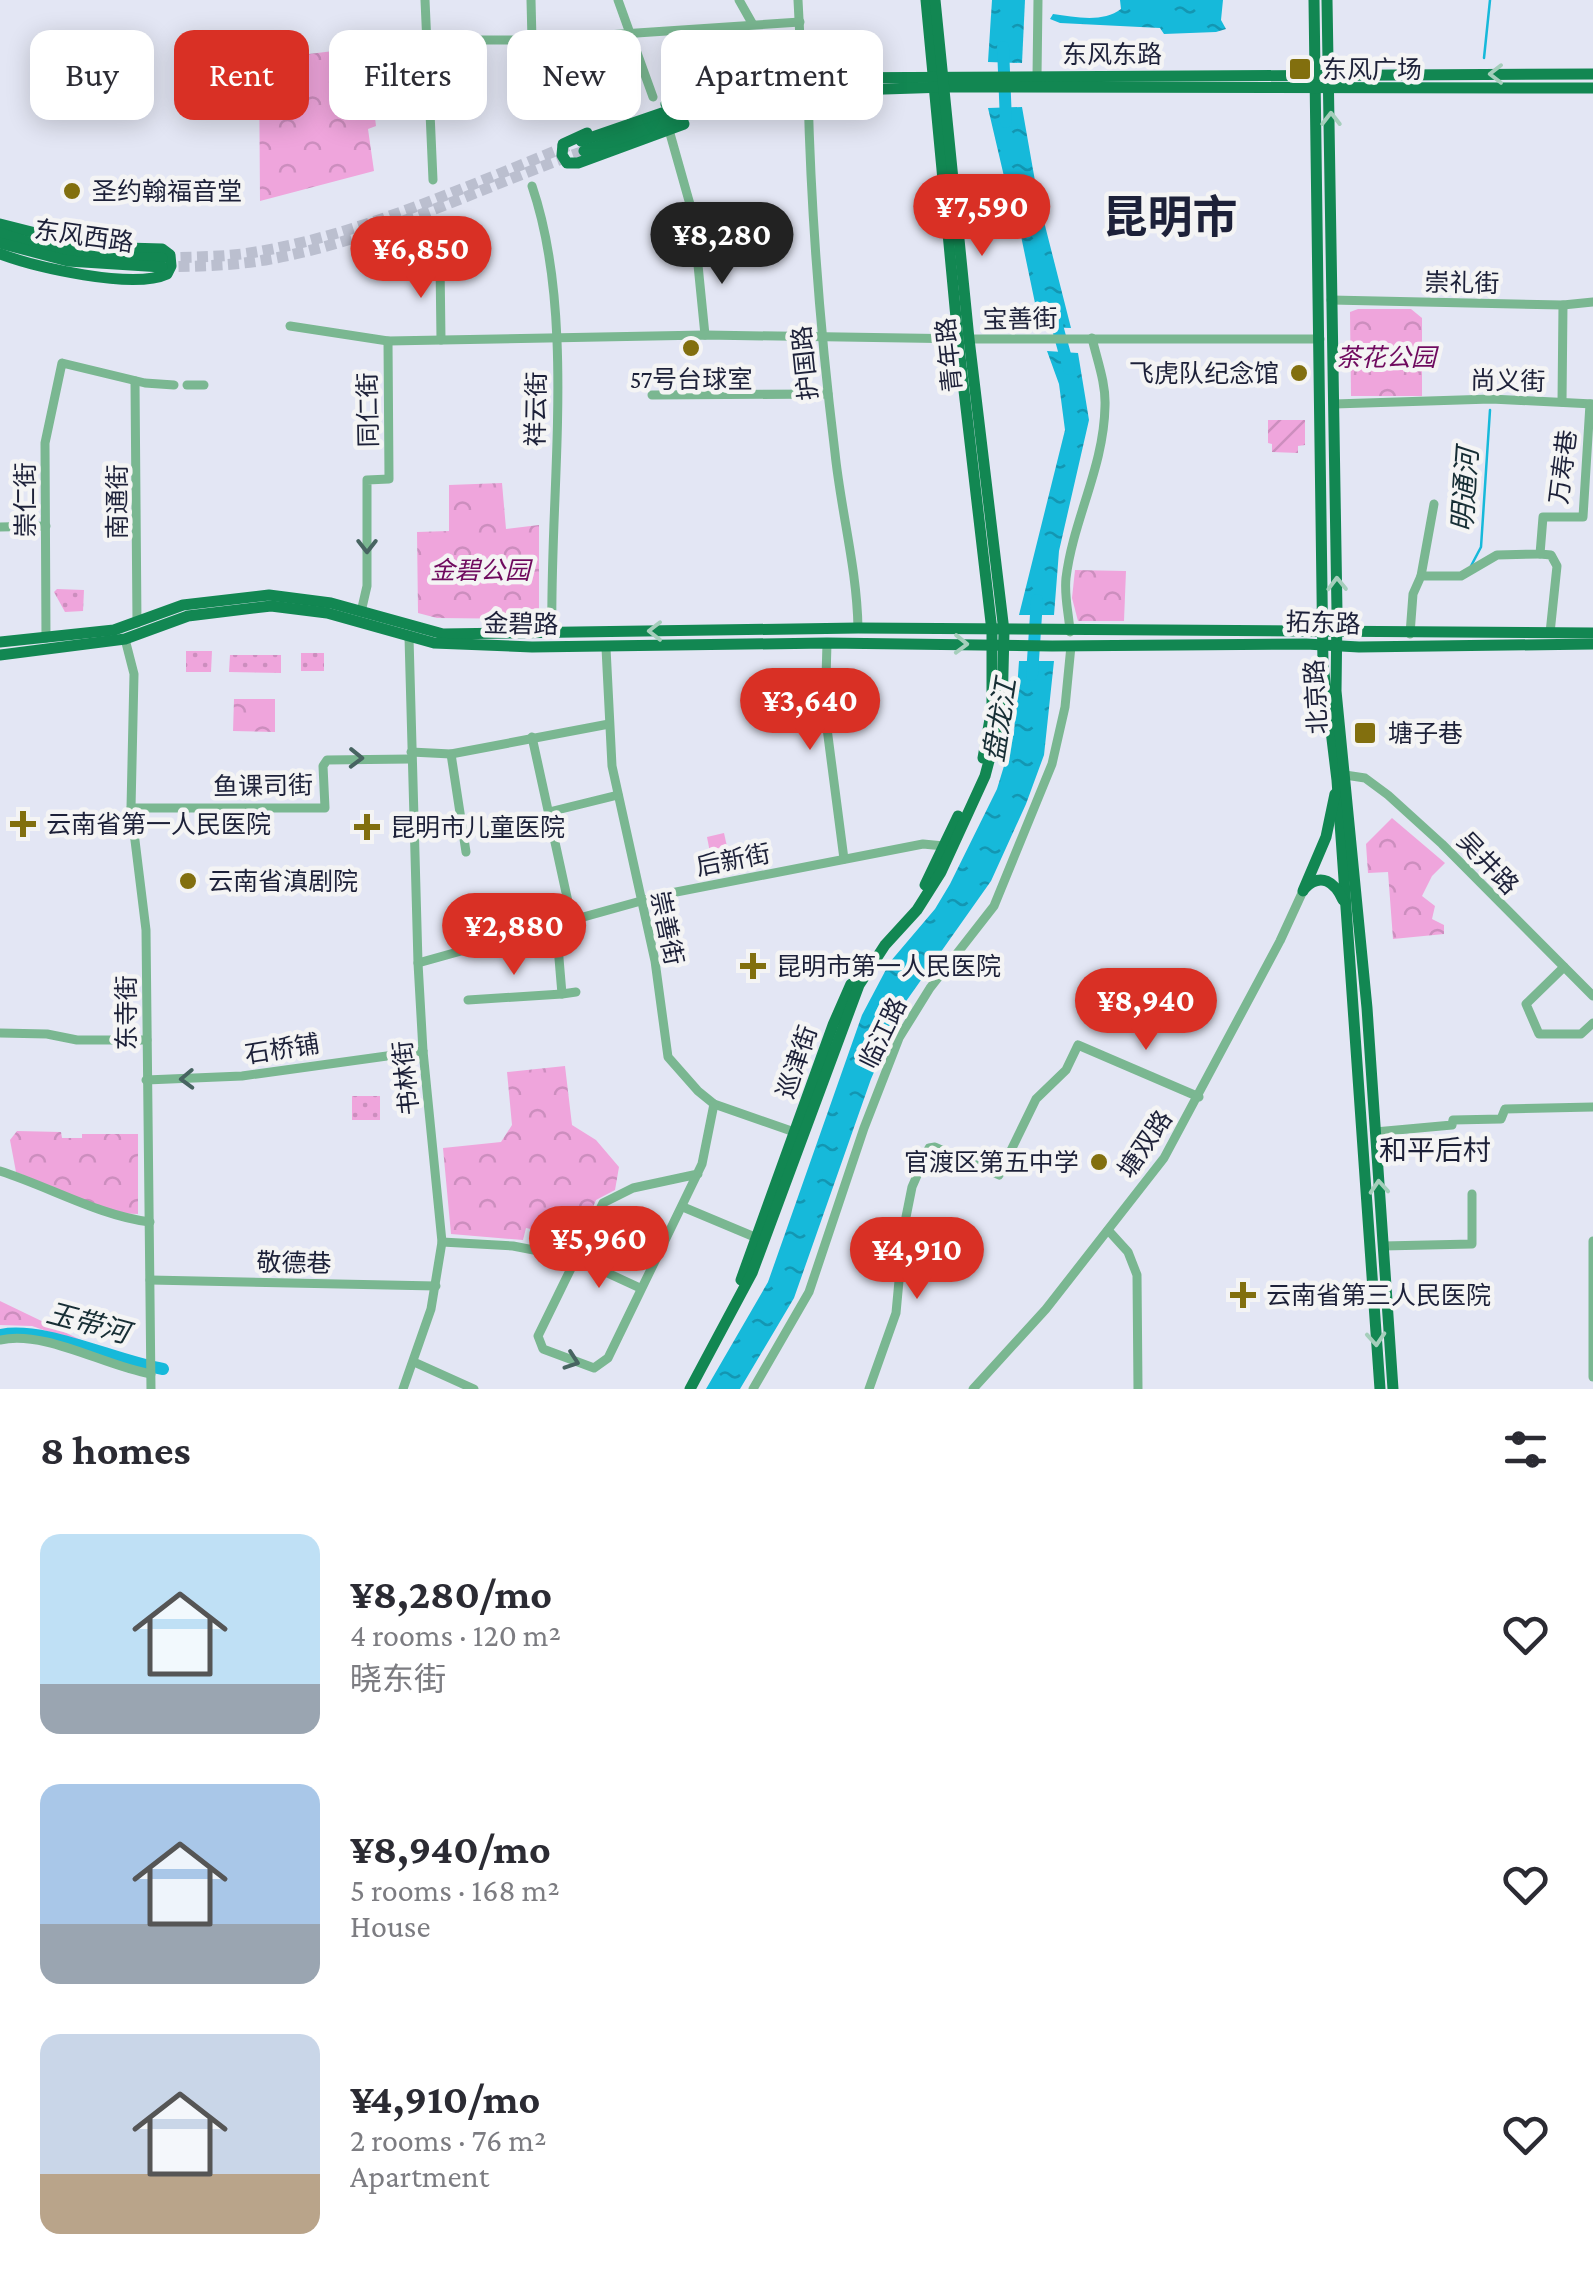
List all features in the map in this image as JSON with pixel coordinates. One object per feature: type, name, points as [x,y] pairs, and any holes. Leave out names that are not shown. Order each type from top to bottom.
[{"type":"main road","name":"青年路","points":[[926,0],[940,82]]},
{"type":"main road","name":"青年路","points":[[935,0],[964,339],[998,631],[1003,645]]},
{"type":"main road","name":"北京路","points":[[1314,0],[1327,641],[1375,1132],[1393,1389]]},
{"type":"main road","name":"北京路","points":[[1327,0],[1337,632],[1327,641]]},
{"type":"main road","name":"东风东路","points":[[883,80],[1593,74]]},
{"type":"main road","name":"东风东路","points":[[1030,80],[1315,88],[1593,88]]},
{"type":"main road","name":"东风东路","points":[[883,86],[940,82]]},
{"type":"main road","points":[[661,106],[566,141],[562,155],[567,162],[578,163],[696,120]]},
{"type":"main road","name":"东风东路","points":[[661,116],[582,146],[666,120]]},
{"type":"main road","points":[[0,224],[92,247],[162,249],[170,256],[171,266],[167,274],[154,278],[95,276],[0,254]]},
{"type":"main road","name":"东风西路","points":[[0,233],[70,253],[162,262],[68,261],[0,242]]},
{"type":"main road","name":"金碧路","points":[[0,642],[114,630],[183,605],[250,596],[300,598],[443,634],[858,628],[1052,632]]},
{"type":"main road","name":"金碧路","points":[[0,655],[125,639],[188,616],[271,606],[327,613],[434,644],[606,648],[827,643],[1052,646]]},
{"type":"main road","name":"拓东路","points":[[1052,632],[1593,644]]},
{"type":"main road","name":"拓东路","points":[[1337,632],[1593,633]]},
{"type":"main road","name":"拓东路","points":[[1052,646],[1327,641]]},
{"type":"main road","name":"巡津街","points":[[690,1389],[752,1273],[833,1025],[854,979],[879,942],[916,900],[986,748],[1003,645]]},
{"type":"main road","name":"巡津街","points":[[681,1389],[735,1293],[858,985],[885,945],[928,895],[985,776],[1002,712],[1003,645]]},
{"type":"main road","name":"北京路","points":[[1341,777],[1346,909],[1380,1389]]},
{"type":"main road","points":[[1303,891],[1326,837],[1341,777]]},
{"type":"main road","points":[[1303,891],[1312,881],[1330,881],[1346,909]]},
{"type":"street","points":[[425,0],[426,30]]},
{"type":"street","points":[[530,0],[532,30]]},
{"type":"street","points":[[618,0],[629,30]]},
{"type":"street","points":[[739,0],[752,23]]},
{"type":"street","points":[[798,0],[800,30]]},
{"type":"street","points":[[1030,80],[1038,0]]},
{"type":"street","points":[[641,31],[800,22]]},
{"type":"street","points":[[641,63],[653,97]]},
{"type":"street","points":[[430,120],[433,180]]},
{"type":"street","name":"护国路","points":[[808,120],[809,188],[828,394],[858,628]]},
{"type":"street","points":[[669,130],[694,216],[705,335]]},
{"type":"street","name":"祥云街","points":[[532,186],[546,238],[556,336],[552,634]]},
{"type":"street","points":[[440,262],[441,340]]},
{"type":"street","name":"崇礼街","points":[[1331,300],[1563,305],[1593,302]]},
{"type":"street","name":"尚义街","points":[[1562,402],[1563,305]]},
{"type":"street","name":"宝善街","points":[[290,326],[388,341],[705,335],[1320,339]]},
{"type":"street","points":[[1070,632],[1066,578],[1096,470],[1106,408],[1092,338]]},
{"type":"street","name":"同仁街","points":[[361,612],[366,586],[367,480],[389,479],[388,341]]},
{"type":"street","name":"崇仁街","points":[[46,638],[45,443],[62,363],[135,381]]},
{"type":"street","points":[[135,381],[174,384]]},
{"type":"street","name":"南通街","points":[[135,381],[137,623]]},
{"type":"street","points":[[187,385],[204,385]]},
{"type":"street","points":[[652,394],[828,394]]},
{"type":"street","name":"尚义街","points":[[1334,404],[1435,399],[1592,404]]},
{"type":"street","name":"万寿巷","points":[[1540,554],[1543,517],[1583,517],[1592,404]]},
{"type":"street","points":[[1410,634],[1413,594],[1421,576],[1434,504]]},
{"type":"street","points":[[0,527],[46,526]]},
{"type":"street","points":[[1421,576],[1461,576],[1497,555],[1552,556],[1557,566],[1550,633]]},
{"type":"street","name":"书林街","points":[[403,1389],[436,1286],[442,1242],[422,1051],[409,637]]},
{"type":"street","name":"东寺街","points":[[125,639],[134,674],[131,808],[145,922],[151,1389]]},
{"type":"street","points":[[827,643],[825,713],[844,858]]},
{"type":"street","name":"临江路","points":[[754,1389],[809,1292],[899,1038],[930,988],[994,906],[1052,764],[1065,707],[1071,646]]},
{"type":"street","name":"崇善街","points":[[606,648],[612,766],[656,961],[668,1057],[714,1104],[800,1134]]},
{"type":"street","points":[[411,756],[451,754],[609,724]]},
{"type":"street","points":[[532,738],[572,920]]},
{"type":"street","points":[[451,754],[466,852]]},
{"type":"street","name":"鱼课司街","points":[[131,808],[325,808],[323,766],[327,760],[411,756]]},
{"type":"street","name":"吴井路","points":[[1341,777],[1365,778],[1384,791],[1593,996]]},
{"type":"street","points":[[549,812],[618,795]]},
{"type":"street","name":"后新街","points":[[418,963],[641,900],[922,844],[944,846]]},
{"type":"street","name":"塘双路","points":[[974,1389],[1046,1309],[1164,1158],[1303,891]]},
{"type":"street","points":[[556,923],[562,994]]},
{"type":"street","points":[[1564,967],[1526,1004],[1539,1034],[1580,1034],[1593,1022]]},
{"type":"street","points":[[468,1000],[576,992]]},
{"type":"street","points":[[0,1033],[47,1034],[77,1040],[147,1040]]},
{"type":"street","points":[[869,1389],[896,1312],[912,1187],[929,1148],[936,1147],[998,1175],[1036,1099],[1066,1070],[1078,1045],[1199,1097]]},
{"type":"street","name":"石桥铺","points":[[146,1080],[242,1076],[422,1051]]},
{"type":"street","points":[[698,1174],[632,1188],[613,1196],[597,1211],[538,1336],[543,1349],[594,1368],[602,1365],[698,1174],[714,1104]]},
{"type":"street","points":[[1375,1132],[1452,1125],[1453,1120],[1501,1119],[1505,1108],[1593,1107]]},
{"type":"street","points":[[0,1171],[120,1218],[150,1222]]},
{"type":"street","points":[[1384,1246],[1472,1244],[1472,1194]]},
{"type":"street","points":[[682,1206],[756,1238]]},
{"type":"street","points":[[1108,1230],[1128,1252],[1137,1275],[1138,1389]]},
{"type":"street","points":[[1593,1241],[1593,1377]]},
{"type":"street","points":[[442,1242],[513,1246],[575,1258],[640,1288]]},
{"type":"street","name":"敬德巷","points":[[150,1280],[436,1286]]},
{"type":"street","points":[[0,1340],[30,1338],[116,1367],[151,1373]]},
{"type":"street","points":[[414,1362],[474,1389]]},
{"type":"green space","points":[[329,52],[329,120],[375,120],[376,126],[368,129],[374,171],[260,201],[259,120],[309,120],[309,54]]},
{"type":"green space","name":"茶花公园","points":[[1411,309],[1422,318],[1422,396],[1351,396],[1350,312]]},
{"type":"green space","points":[[1268,420],[1305,420],[1305,445],[1298,446],[1298,453],[1272,452]]},
{"type":"green space","name":"金碧公园","points":[[502,483],[506,529],[539,525],[539,619],[437,618],[418,613],[417,532],[449,531],[449,485]]},
{"type":"green space","points":[[1075,570],[1126,571],[1124,621],[1078,621],[1072,598]]},
{"type":"green space","points":[[84,590],[83,611],[65,612],[54,592]]},
{"type":"green space","points":[[186,651],[212,651],[211,672],[186,672]]},
{"type":"green space","points":[[301,653],[324,653],[324,671],[301,671]]},
{"type":"green space","points":[[230,655],[281,655],[281,673],[229,672]]},
{"type":"green space","points":[[234,699],[275,699],[275,732],[233,731]]},
{"type":"green space","points":[[1392,818],[1445,863],[1432,876],[1422,896],[1435,906],[1432,919],[1444,925],[1444,934],[1393,939],[1388,872],[1368,873],[1366,844]]},
{"type":"green space","points":[[724,833],[732,869],[714,873],[707,837]]},
{"type":"green space","points":[[565,1066],[572,1125],[596,1140],[619,1167],[615,1190],[596,1200],[579,1239],[526,1228],[523,1240],[451,1234],[443,1148],[501,1142],[512,1125],[507,1072]]},
{"type":"green space","points":[[352,1096],[380,1096],[380,1120],[352,1120]]},
{"type":"green space","points":[[17,1131],[61,1132],[62,1138],[138,1134],[138,1214],[114,1213],[16,1172],[10,1140]]},
{"type":"green space","points":[[0,1301],[83,1341],[32,1326],[0,1325]]},
{"type":"water","points":[[992,0],[1025,0],[1022,63],[988,62]]},
{"type":"water","points":[[1120,0],[1223,0],[1221,20],[1226,29],[1164,34],[1160,28],[1060,23],[1050,19],[1053,14],[1106,16],[1121,9]]},
{"type":"water","points":[[1022,107],[1038,198],[1071,328],[1040,327],[988,108]]},
{"type":"water","points":[[1047,351],[1078,353],[1089,420],[1059,551],[1054,615],[1019,615],[1065,430],[1059,384]]},
{"type":"water","points":[[1019,661],[1054,661],[1044,755],[1026,804],[991,881],[902,1007],[871,1079],[794,1298],[740,1389],[706,1389],[768,1282],[862,1015],[890,962],[935,909],[950,884],[997,789],[1014,733]]},
{"type":"waterway","name":"明通河","points":[[1484,58],[1490,0]]},
{"type":"waterway","name":"盘龙江","points":[[1003,47],[1006,122]]},
{"type":"waterway","name":"盘龙江","points":[[1053,311],[1069,369]]},
{"type":"waterway","name":"明通河","points":[[1471,566],[1481,547],[1490,410]]},
{"type":"waterway","name":"盘龙江","points":[[1032,675],[1037,600]]},
{"type":"waterway","name":"玉带河","points":[[0,1335],[38,1335],[163,1369]]},
{"type":"tunnel","points":[[164,258],[245,254],[336,233],[414,207],[568,146]]},
{"type":"tunnel","points":[[162,267],[243,263],[310,250],[390,226],[584,151]]},
{"type":"place","name":"东风广场","points":[[1300,69]]},
{"type":"place","name":"圣约翰福音堂","points":[[72,191]]},
{"type":"place","name":"57号台球室","points":[[691,348]]},
{"type":"place","name":"飞虎队纪念馆","points":[[1299,373]]},
{"type":"place","name":"塘子巷","points":[[1365,733]]},
{"type":"place","name":"云南省第一人民医院","points":[[23,824]]},
{"type":"place","name":"昆明市儿童医院","points":[[367,827]]},
{"type":"place","name":"云南省滇剧院","points":[[188,881]]},
{"type":"place","name":"昆明市第一人民医院","points":[[753,966]]},
{"type":"place","name":"官渡区第五中学","points":[[1099,1162]]},
{"type":"place","name":"云南省第三人民医院","points":[[1243,1295]]},
{"type":"district","name":"昆明市","points":[[1170,218]]},
{"type":"district","name":"和平后村","points":[[1435,1150]]}]
